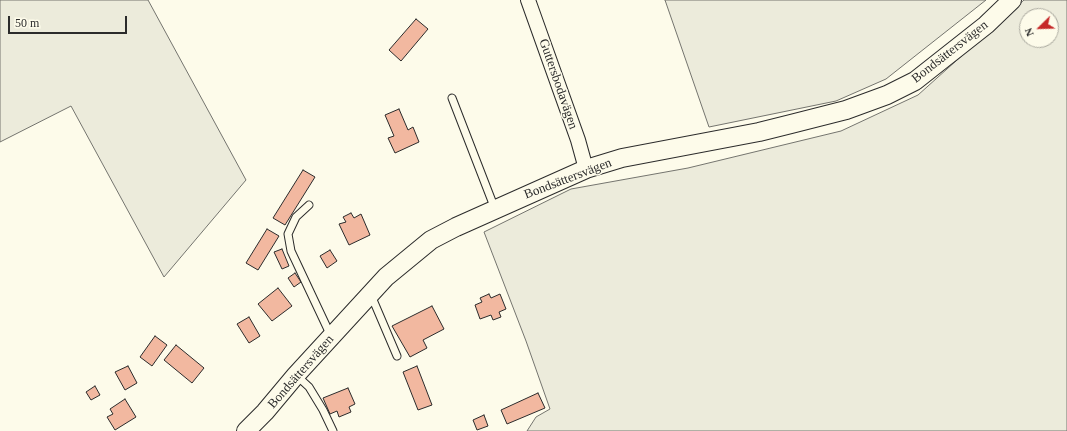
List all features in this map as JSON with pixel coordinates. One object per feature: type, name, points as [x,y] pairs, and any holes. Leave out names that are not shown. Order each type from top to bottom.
[{"type":"street","name":"Guttersbodavägen","points":[[528,0],[578,140],[586,169]]},
{"type":"street","name":"Bondsättersvägen","points":[[246,431],[265,412],[296,375],[370,294],[386,278],[431,240],[495,209],[586,169],[622,158],[759,132],[846,110],[887,95],[921,77],[986,25],[1012,0]]},
{"type":"lane","points":[[452,98],[495,209]]},
{"type":"lane","points":[[308,205],[296,218],[288,234],[291,251],[332,337]]},
{"type":"lane","points":[[370,294],[397,356]]},
{"type":"lane","points":[[296,375],[309,387],[323,410],[333,431]]},
{"type":"shaded area","points":[[0,0],[148,0],[246,180],[164,277],[71,106],[0,142]]},
{"type":"shaded area","points":[[665,0],[986,0],[886,79],[836,101],[709,127]]},
{"type":"shaded area","points":[[1024,0],[1067,0],[1067,431],[527,431],[536,417],[550,409],[526,341],[484,232],[571,189],[688,168],[841,131],[918,95]]},
{"type":"building","points":[[416,19],[428,29],[401,61],[389,50]]},
{"type":"building","points":[[399,109],[408,130],[413,127],[419,142],[395,153],[388,138],[394,136],[385,115]]},
{"type":"building","points":[[303,170],[315,177],[285,225],[273,218]]},
{"type":"building","points":[[351,213],[354,218],[361,214],[370,235],[349,245],[339,224],[346,222],[343,217]]},
{"type":"building","points":[[267,229],[279,236],[258,270],[246,263]]},
{"type":"building","points":[[282,249],[289,266],[282,269],[274,252]]},
{"type":"building","points":[[330,250],[337,261],[327,268],[320,256]]},
{"type":"building","points":[[295,273],[301,282],[294,287],[288,278]]},
{"type":"building","points":[[278,288],[292,306],[272,321],[258,304]]},
{"type":"building","points":[[489,294],[491,298],[500,294],[506,309],[499,312],[501,317],[493,320],[491,315],[480,319],[475,305],[482,302],[480,298]]},
{"type":"building","points":[[432,306],[444,329],[423,340],[427,348],[410,357],[392,326]]},
{"type":"building","points":[[249,317],[260,336],[249,343],[237,324]]},
{"type":"building","points":[[155,336],[167,345],[152,366],[140,357]]},
{"type":"building","points":[[176,345],[204,368],[192,383],[164,360]]},
{"type":"building","points":[[128,366],[137,383],[125,390],[115,372]]},
{"type":"building","points":[[417,366],[432,405],[418,410],[403,372]]},
{"type":"building","points":[[95,386],[100,395],[91,400],[86,392]]},
{"type":"building","points":[[348,388],[355,404],[349,407],[351,412],[339,417],[337,411],[330,414],[323,398]]},
{"type":"building","points":[[538,393],[545,408],[507,424],[501,410]]},
{"type":"building","points":[[125,399],[136,417],[115,430],[107,417],[113,414],[110,409]]},
{"type":"building","points":[[484,415],[488,426],[477,430],[473,420]]}]
